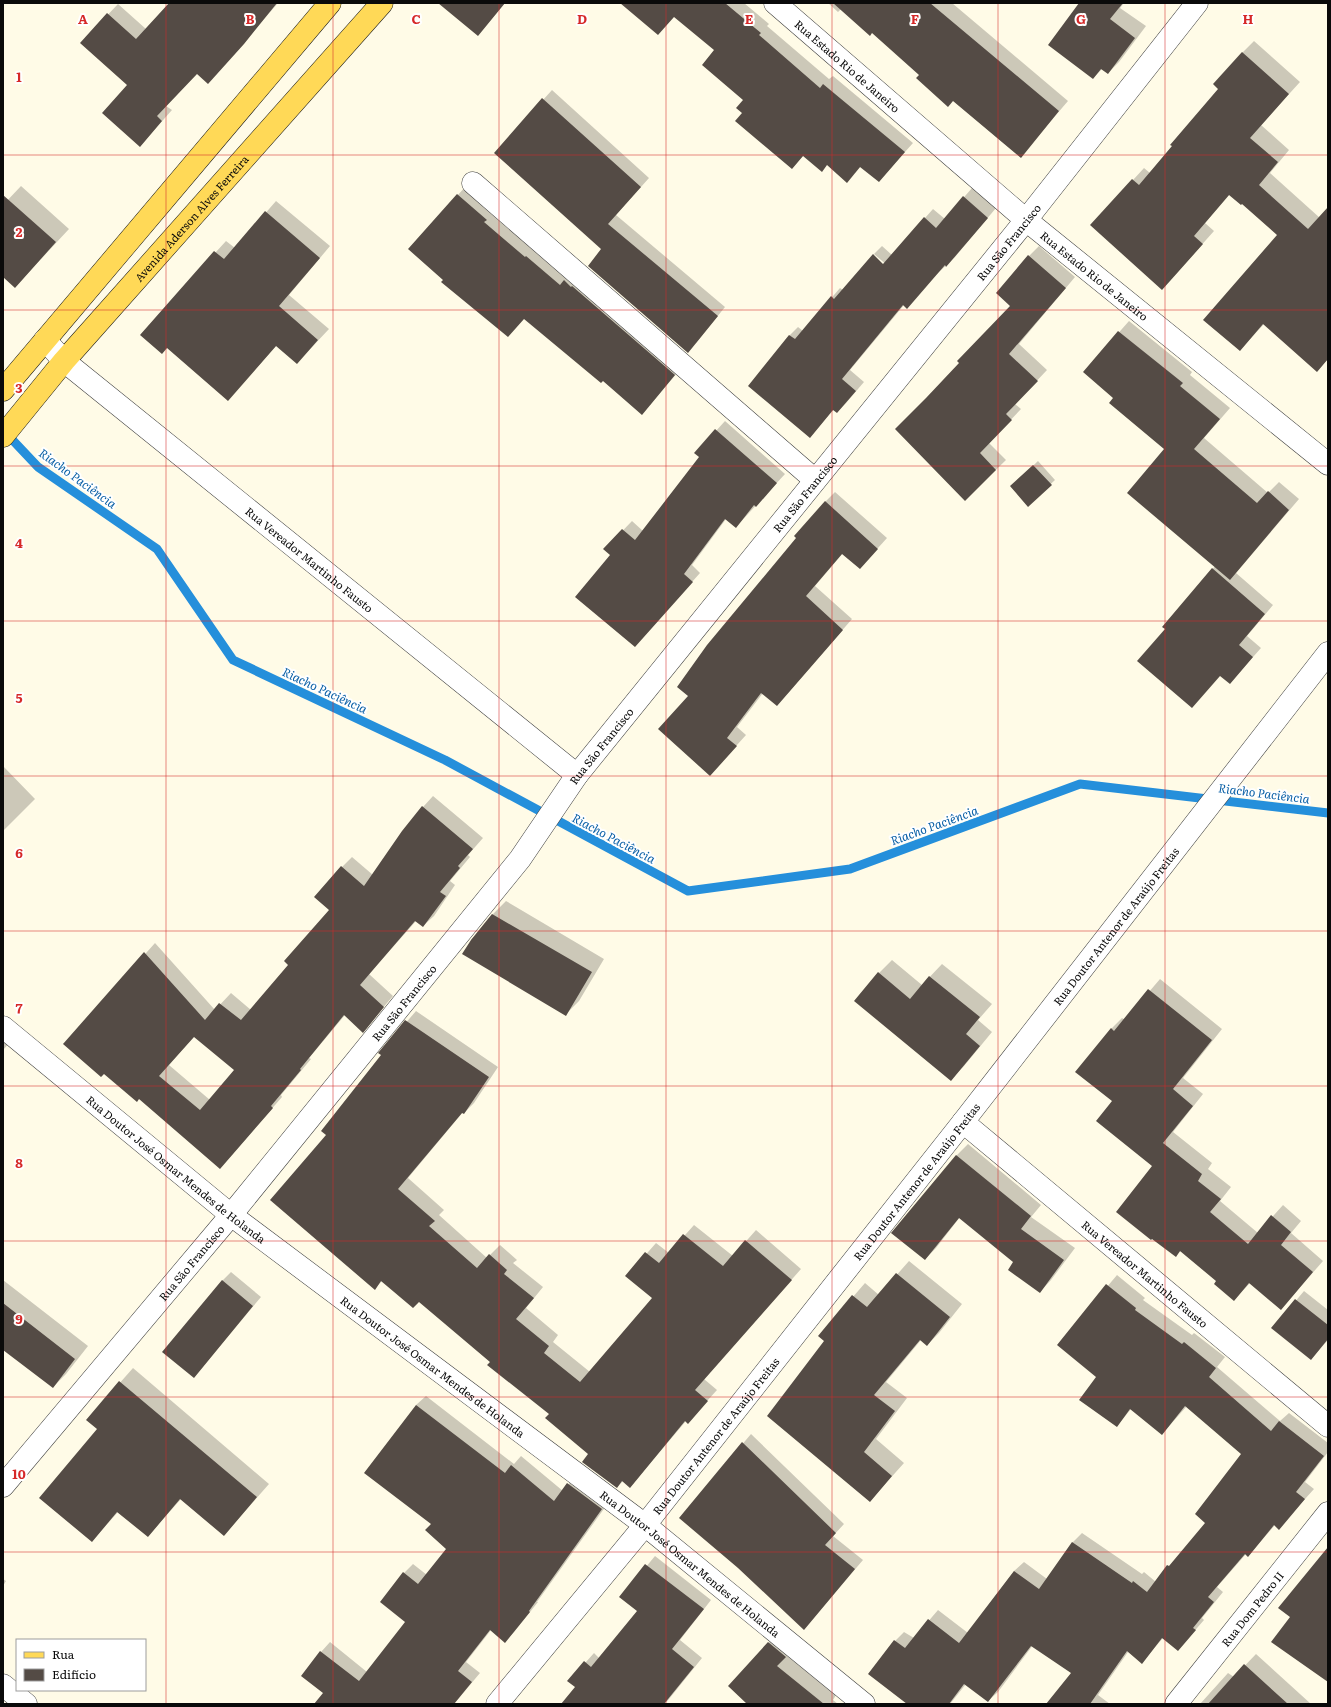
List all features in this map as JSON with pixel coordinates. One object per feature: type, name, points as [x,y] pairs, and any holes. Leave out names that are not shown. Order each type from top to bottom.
[{"type":"main road","points":[[3,390],[330,3]]},
{"type":"main road","name":"Avenida Aderson Alves Ferreira","points":[[3,436],[64,361],[382,3]]},
{"type":"street","name":"Rua Estado Rio de Janeiro","points":[[775,3],[1026,220],[1328,464]]},
{"type":"street","name":"Rua São Francisco","points":[[3,1486],[232,1215],[520,859],[577,776],[1026,220],[1197,3]]},
{"type":"street","points":[[473,183],[815,480]]},
{"type":"street","name":"Rua Vereador Martinho Fausto","points":[[45,340],[64,361],[577,776]]},
{"type":"street","name":"Rua Doutor Antenor de Araújo Freitas","points":[[497,1704],[645,1525],[963,1122],[1328,653]]},
{"type":"street","name":"Rua Doutor José Osmar Mendes de Holanda","points":[[3,1027],[232,1215],[645,1525],[864,1704]]},
{"type":"street","name":"Rua Vereador Martinho Fausto","points":[[963,1122],[1328,1426]]},
{"type":"street","name":"Rua Dom Pedro II","points":[[1176,1704],[1328,1513]]},
{"type":"street","points":[[3,1686],[26,1704]]},
{"type":"building","points":[[169,3],[277,3],[244,44],[208,84],[197,74],[157,116],[162,121],[140,147],[102,113],[127,85],[80,43],[107,13],[136,39]]},
{"type":"building","points":[[438,3],[505,3],[478,36]]},
{"type":"building","points":[[620,3],[725,3],[761,33],[759,35],[820,88],[823,84],[905,152],[879,182],[860,167],[847,183],[827,165],[822,172],[803,156],[792,169],[735,121],[742,113],[736,108],[743,100],[702,65],[714,50],[674,17],[658,35]]},
{"type":"building","points":[[833,3],[930,3],[1059,111],[1021,158],[953,101],[948,107],[916,78],[919,75],[872,33],[870,36]]},
{"type":"building","points":[[1079,3],[1123,3],[1110,19],[1135,38],[1108,74],[1101,69],[1093,79],[1048,45]]},
{"type":"building","points":[[1242,52],[1289,94],[1250,138],[1278,162],[1259,185],[1308,229],[1328,207],[1328,359],[1317,372],[1263,324],[1240,351],[1203,320],[1277,235],[1242,204],[1241,205],[1229,195],[1194,236],[1203,244],[1162,290],[1090,225],[1132,179],[1139,185],[1172,146],[1170,145],[1218,89],[1213,84]]},
{"type":"building","points":[[542,98],[641,187],[608,224],[718,316],[688,353],[588,266],[601,249],[494,153]]},
{"type":"building","points":[[457,194],[487,220],[484,222],[525,257],[526,256],[560,285],[564,280],[571,287],[572,286],[675,375],[642,415],[603,381],[601,383],[524,319],[508,337],[441,282],[443,280],[408,249]]},
{"type":"building","points":[[3,195],[56,242],[15,288],[3,277]]},
{"type":"building","points":[[963,196],[988,218],[946,267],[945,265],[907,309],[903,305],[842,379],[856,391],[837,413],[833,410],[810,438],[748,386],[789,335],[795,339],[831,296],[834,299],[873,254],[883,264],[924,217],[936,228]]},
{"type":"building","points":[[265,211],[320,258],[279,306],[318,340],[297,364],[276,346],[228,401],[167,348],[162,354],[140,335],[214,251],[224,259]]},
{"type":"building","points":[[1028,255],[1066,288],[1009,354],[1038,381],[1006,414],[1012,420],[980,453],[996,470],[965,501],[895,429],[959,363],[957,361],[1010,306],[996,293]]},
{"type":"building","points":[[1118,331],[1183,383],[1180,386],[1220,419],[1194,449],[1257,503],[1268,491],[1289,510],[1230,580],[1127,493],[1164,449],[1109,403],[1113,398],[1083,372]]},
{"type":"building","points":[[715,429],[777,483],[756,507],[754,505],[736,528],[725,519],[684,574],[693,582],[635,647],[575,597],[610,555],[603,549],[622,529],[635,540],[699,457],[694,453]]},
{"type":"building","points":[[1033,465],[1052,485],[1028,507],[1010,486]]},
{"type":"building","points":[[825,501],[878,549],[860,569],[842,554],[806,596],[843,630],[777,706],[761,693],[727,738],[737,746],[710,776],[658,729],[688,696],[677,687],[707,645],[796,538],[794,536]]},
{"type":"building","points":[[1212,568],[1265,614],[1239,645],[1253,657],[1230,684],[1220,676],[1192,708],[1137,661],[1165,629],[1162,627]]},
{"type":"building","points":[[422,806],[473,849],[458,866],[460,868],[440,892],[446,896],[423,927],[415,921],[360,985],[384,1007],[363,1033],[344,1015],[271,1106],[273,1108],[220,1169],[139,1099],[137,1102],[104,1074],[101,1077],[63,1044],[144,952],[205,1020],[219,1003],[241,1020],[288,965],[284,961],[329,910],[314,897],[341,866],[364,886],[402,831]],"holes":[[[194,1037],[234,1070],[200,1110],[159,1076]]]},
{"type":"building","points":[[492,914],[592,972],[566,1016],[462,954]]},
{"type":"building","points":[[878,972],[910,999],[929,976],[980,1017],[966,1034],[980,1046],[951,1081],[854,1001]]},
{"type":"building","points":[[1148,989],[1212,1040],[1173,1089],[1193,1106],[1163,1143],[1202,1174],[1198,1181],[1221,1199],[1210,1212],[1248,1244],[1271,1215],[1291,1232],[1281,1245],[1313,1272],[1281,1310],[1249,1283],[1234,1301],[1214,1284],[1216,1281],[1180,1251],[1176,1257],[1152,1239],[1151,1240],[1116,1212],[1152,1166],[1096,1121],[1112,1101],[1075,1072],[1111,1028],[1114,1031]]},
{"type":"building","points":[[405,1020],[489,1077],[464,1114],[462,1113],[398,1189],[435,1221],[429,1226],[477,1268],[489,1254],[507,1270],[504,1274],[534,1298],[516,1319],[549,1346],[544,1353],[580,1382],[652,1298],[625,1276],[645,1252],[659,1263],[683,1234],[723,1266],[745,1240],[792,1280],[695,1390],[708,1401],[688,1424],[685,1421],[630,1488],[622,1481],[617,1488],[582,1462],[588,1454],[545,1418],[549,1414],[487,1365],[490,1362],[419,1302],[413,1308],[381,1281],[375,1290],[270,1200],[326,1135],[321,1131],[381,1055],[378,1053]]},
{"type":"building","points":[[956,1155],[1031,1216],[1021,1229],[1064,1260],[1040,1293],[1008,1270],[1013,1262],[959,1218],[925,1260],[891,1233]]},
{"type":"building","points":[[896,1273],[950,1317],[927,1346],[920,1340],[874,1395],[895,1411],[864,1452],[892,1476],[870,1502],[767,1416],[824,1341],[818,1336],[852,1295],[867,1307]]},
{"type":"building","points":[[222,1280],[253,1306],[194,1378],[162,1352]]},
{"type":"building","points":[[1106,1284],[1136,1308],[1135,1310],[1182,1344],[1184,1342],[1216,1368],[1209,1377],[1271,1431],[1279,1421],[1324,1456],[1296,1492],[1305,1499],[1279,1530],[1274,1525],[1248,1557],[1245,1554],[1208,1597],[1214,1602],[1193,1628],[1196,1630],[1178,1651],[1162,1638],[1142,1664],[1127,1651],[1090,1704],[1046,1704],[1071,1673],[1031,1646],[988,1702],[964,1684],[949,1704],[907,1704],[868,1674],[894,1640],[905,1648],[928,1619],[959,1643],[1014,1571],[1039,1589],[1072,1542],[1132,1583],[1133,1581],[1147,1592],[1167,1565],[1169,1566],[1205,1523],[1195,1514],[1241,1454],[1185,1406],[1162,1435],[1130,1409],[1117,1427],[1079,1400],[1096,1377],[1057,1345]]},
{"type":"building","points":[[1295,1299],[1328,1325],[1328,1339],[1311,1360],[1271,1328]]},
{"type":"building","points":[[3,1303],[75,1359],[53,1388],[3,1350]]},
{"type":"building","points":[[119,1381],[257,1497],[224,1536],[180,1499],[148,1537],[117,1512],[92,1542],[39,1498],[97,1429],[86,1420]]},
{"type":"building","points":[[416,1405],[505,1473],[511,1465],[554,1501],[567,1483],[602,1509],[529,1611],[530,1612],[505,1643],[490,1630],[458,1671],[472,1682],[454,1704],[314,1704],[323,1693],[301,1676],[320,1651],[359,1681],[405,1622],[380,1602],[403,1572],[418,1584],[446,1549],[425,1530],[431,1524],[364,1473]]},
{"type":"building","points":[[742,1442],[836,1533],[825,1545],[855,1569],[804,1630],[738,1568],[679,1518]]},
{"type":"building","points":[[1328,1547],[1328,1682],[1271,1642],[1290,1617],[1278,1608]]},
{"type":"building","points":[[645,1564],[704,1609],[672,1649],[694,1667],[664,1704],[561,1704],[575,1687],[567,1681],[584,1661],[591,1667],[637,1611],[619,1597]]},
{"type":"building","points":[[768,1642],[786,1657],[777,1666],[824,1704],[747,1704],[728,1686]]},
{"type":"building","points":[[1244,1664],[1288,1704],[1208,1704]]},
{"type":"waterway","name":"Riacho Paciência","points":[[5,432],[38,467],[157,549],[233,660],[445,760],[688,891],[850,869],[1080,784],[1328,813]]}]
